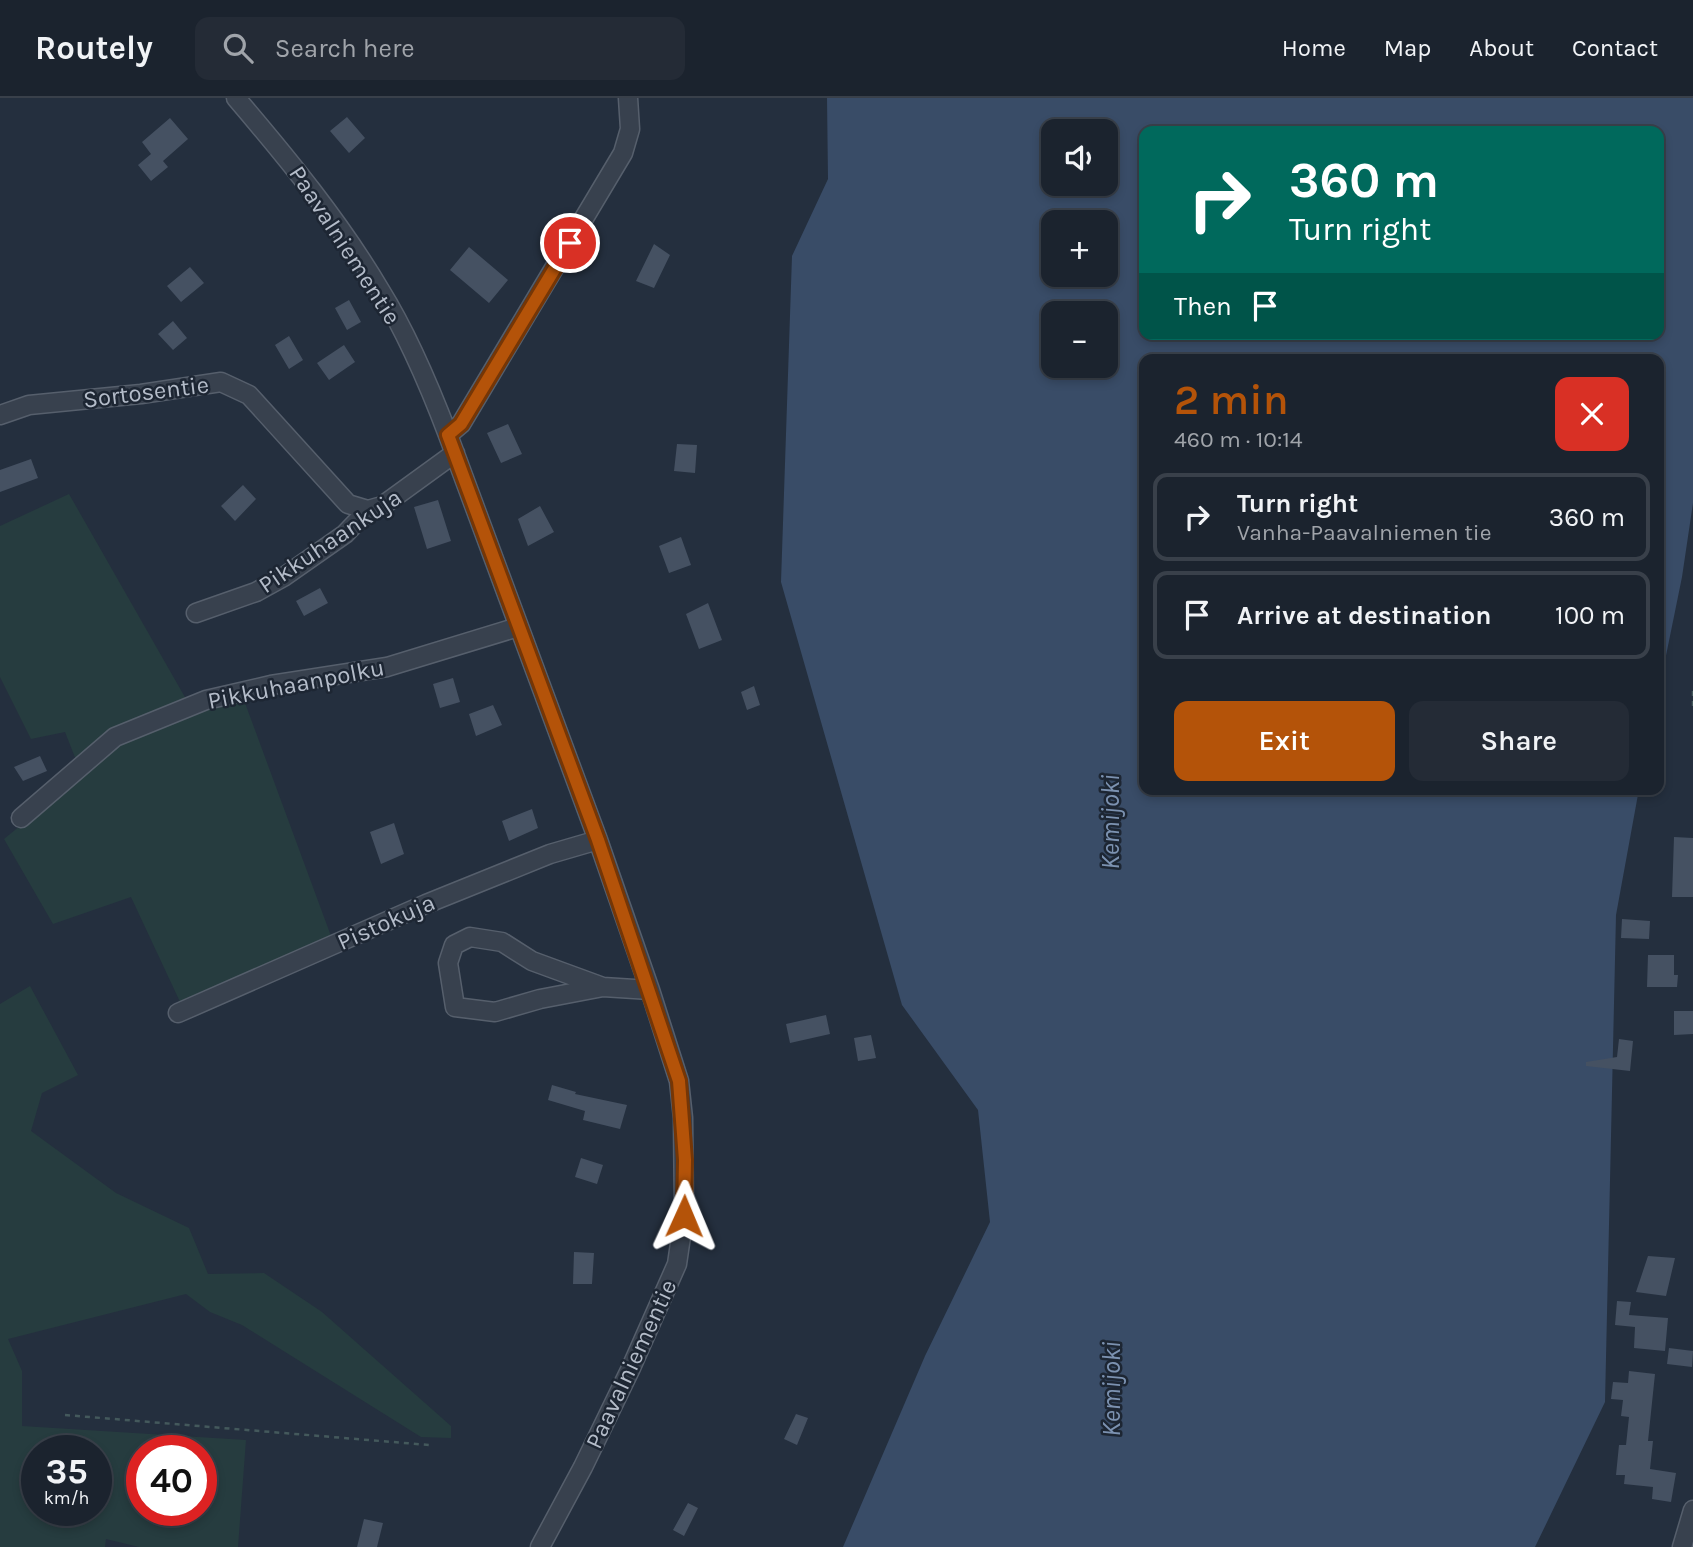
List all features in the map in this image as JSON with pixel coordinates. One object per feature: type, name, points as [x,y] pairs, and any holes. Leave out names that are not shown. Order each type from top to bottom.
[{"type":"street","name":"Paavalniementie","points":[[236,98],[289,159],[341,230],[381,291],[422,368],[598,840],[679,1081],[683,1118],[684,1216],[677,1264],[624,1382],[540,1547]]},
{"type":"street","points":[[448,435],[461,424],[623,153],[630,129],[628,98]]},
{"type":"street","name":"Sortosentie","points":[[0,415],[29,405],[221,383],[249,395],[348,504],[368,510]]},
{"type":"street","name":"Pikkuhaankuja","points":[[196,614],[256,592],[285,576],[345,534],[368,510],[382,506],[455,453]]},
{"type":"street","name":"Pikkuhaanpolku","points":[[21,818],[115,737],[206,700],[271,685],[387,667],[518,627]]},
{"type":"street","name":"Pistokuja","points":[[178,1013],[426,904],[550,854],[598,840]]},
{"type":"street","points":[[603,987],[532,961],[502,942],[470,937],[454,944],[448,963],[454,1007],[495,1012],[540,999],[603,987],[650,990]]},
{"type":"street","points":[[1682,1547],[1693,1510]]},
{"type":"path","points":[[1693,691],[1693,710]]},
{"type":"path","points":[[65,1415],[429,1445]]},
{"type":"green space","points":[[69,494],[186,699],[238,684],[331,936],[181,1004],[131,897],[53,924],[4,839],[82,775],[65,732],[31,739],[0,677],[0,526]]},
{"type":"green space","points":[[30,986],[78,1075],[42,1093],[31,1131],[116,1193],[189,1228],[208,1274],[264,1273],[322,1312],[451,1426],[451,1438],[421,1437],[242,1325],[210,1312],[186,1294],[8,1339],[22,1371],[22,1426],[166,1435],[126,1435],[126,1526],[217,1526],[217,1438],[246,1440],[238,1547],[139,1547],[106,1539],[105,1547],[0,1547],[0,1004]]},
{"type":"water","name":"Kemijoki","points":[[827,98],[1693,98],[1693,503],[1682,577],[1664,665],[1664,354],[1139,354],[1139,795],[1638,795],[1616,915],[1605,1402],[1535,1547],[843,1547],[925,1356],[990,1222],[978,1110],[902,1005],[781,582],[792,256],[828,179]]},
{"type":"building","points":[[347,117],[365,138],[349,153],[330,131]]},
{"type":"building","points":[[170,118],[188,139],[163,161],[168,167],[151,181],[138,165],[151,154],[142,142]]},
{"type":"building","points":[[654,244],[670,255],[654,288],[636,281]]},
{"type":"building","points":[[469,247],[508,280],[489,303],[450,270]]},
{"type":"building","points":[[190,267],[204,283],[181,302],[167,286]]},
{"type":"building","points":[[349,300],[361,322],[347,330],[335,308]]},
{"type":"building","points":[[173,321],[187,338],[173,350],[158,334]]},
{"type":"building","points":[[289,336],[303,360],[289,369],[275,345]]},
{"type":"building","points":[[344,345],[355,362],[329,380],[317,363]]},
{"type":"building","points":[[508,424],[522,454],[501,463],[487,433]]},
{"type":"building","points":[[677,444],[697,445],[695,473],[674,471]]},
{"type":"building","points":[[31,459],[38,478],[0,492],[0,470]]},
{"type":"building","points":[[243,485],[256,499],[235,521],[221,506]]},
{"type":"building","points":[[438,500],[451,541],[427,549],[414,507]]},
{"type":"building","points":[[540,506],[554,532],[528,546],[518,519]]},
{"type":"building","points":[[681,537],[691,565],[669,573],[659,546]]},
{"type":"building","points":[[320,588],[328,603],[304,616],[296,601]]},
{"type":"building","points":[[708,603],[722,640],[699,649],[686,614]]},
{"type":"building","points":[[453,678],[460,702],[440,708],[433,684]]},
{"type":"building","points":[[754,686],[760,705],[747,710],[741,692]]},
{"type":"building","points":[[493,705],[502,725],[476,736],[469,714]]},
{"type":"building","points":[[40,756],[47,771],[23,781],[14,767]]},
{"type":"building","points":[[532,809],[538,828],[509,841],[502,821]]},
{"type":"building","points":[[394,823],[404,854],[381,864],[370,832]]},
{"type":"building","points":[[1674,837],[1693,838],[1693,897],[1672,897]]},
{"type":"building","points":[[1622,919],[1650,921],[1649,939],[1621,938]]},
{"type":"building","points":[[1648,955],[1674,955],[1674,975],[1678,975],[1677,987],[1647,987]]},
{"type":"building","points":[[1674,1011],[1693,1011],[1693,1034],[1674,1035]]},
{"type":"building","points":[[826,1015],[830,1034],[790,1043],[786,1024]]},
{"type":"building","points":[[871,1035],[876,1058],[858,1061],[854,1038]]},
{"type":"building","points":[[1619,1039],[1633,1041],[1630,1071],[1586,1066],[1586,1062],[1617,1057]]},
{"type":"building","points":[[552,1085],[576,1092],[575,1094],[627,1105],[620,1129],[583,1120],[585,1111],[548,1100]]},
{"type":"building","points":[[581,1158],[603,1165],[597,1184],[575,1177]]},
{"type":"building","points":[[574,1252],[594,1253],[592,1284],[573,1284]]},
{"type":"building","points":[[1648,1256],[1675,1258],[1666,1296],[1636,1292]]},
{"type":"building","points":[[1617,1301],[1631,1302],[1629,1315],[1668,1318],[1665,1351],[1634,1348],[1635,1327],[1615,1325]]},
{"type":"building","points":[[1669,1348],[1693,1351],[1692,1367],[1667,1364]]},
{"type":"building","points":[[1629,1371],[1655,1374],[1648,1441],[1653,1441],[1650,1469],[1676,1473],[1671,1502],[1652,1499],[1653,1487],[1624,1484],[1625,1475],[1616,1475],[1619,1445],[1626,1445],[1629,1417],[1621,1416],[1623,1400],[1611,1399],[1613,1382],[1628,1383]]},
{"type":"building","points":[[796,1414],[808,1418],[797,1445],[784,1439]]},
{"type":"building","points":[[688,1503],[698,1508],[684,1536],[673,1530]]},
{"type":"building","points":[[364,1519],[383,1523],[377,1547],[357,1547]]},
{"type":"route","points":[[570,243],[461,424],[448,435],[598,840],[679,1081],[685,1160],[684,1216]]}]
